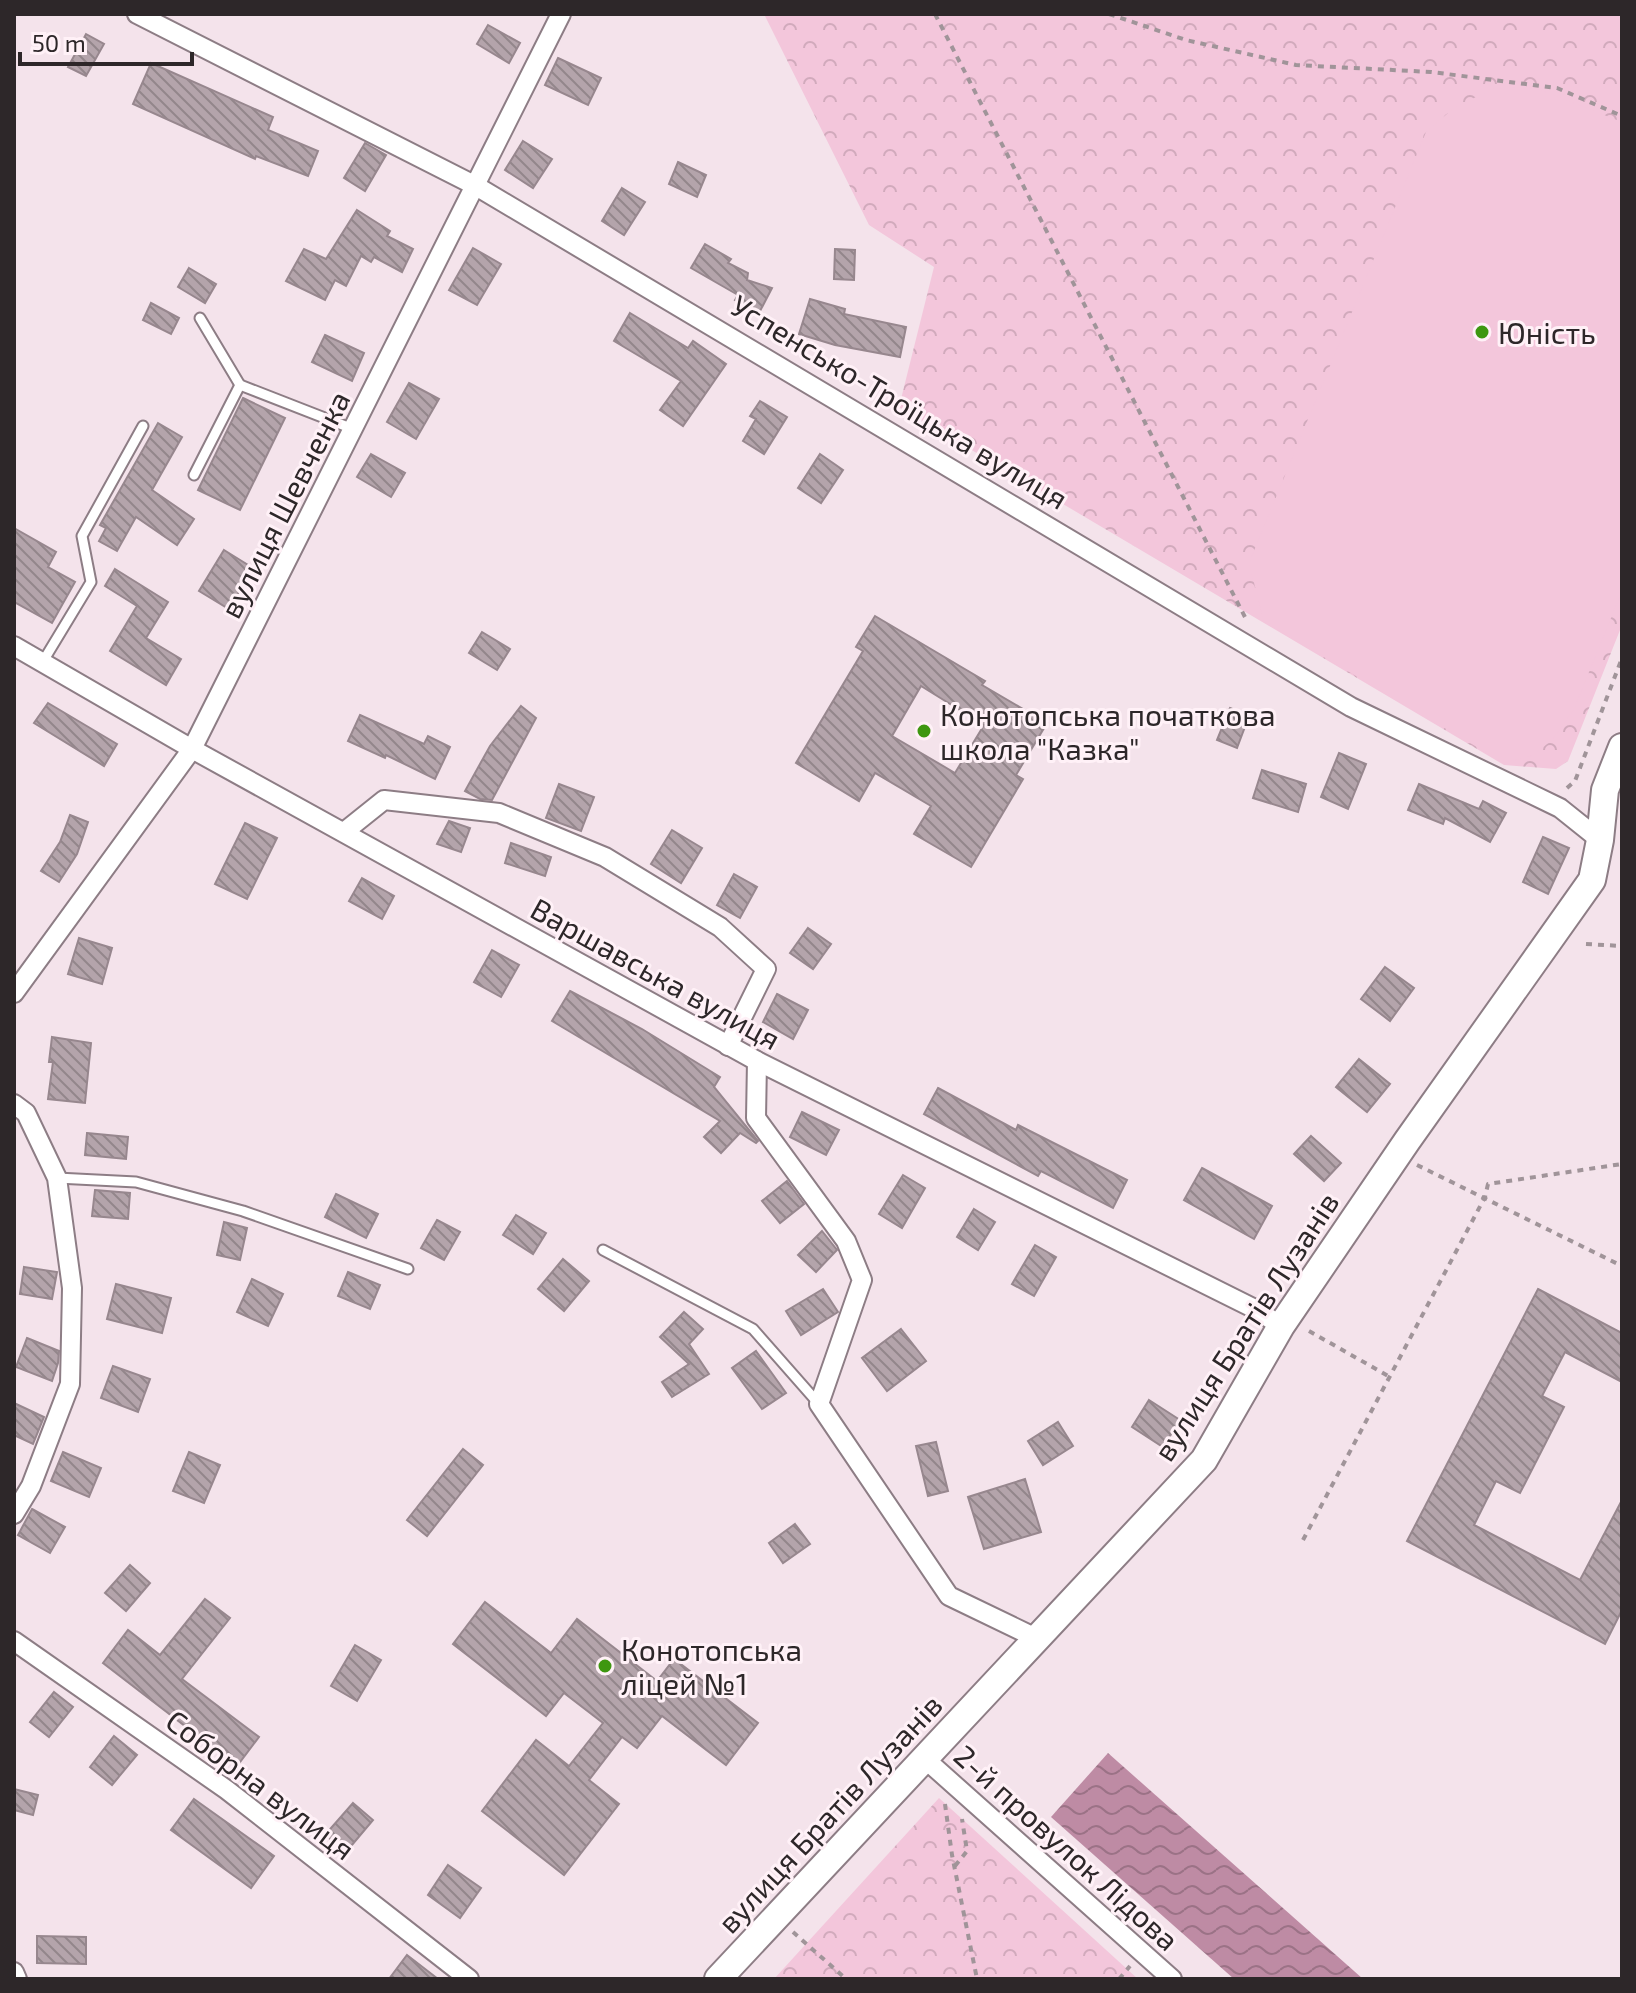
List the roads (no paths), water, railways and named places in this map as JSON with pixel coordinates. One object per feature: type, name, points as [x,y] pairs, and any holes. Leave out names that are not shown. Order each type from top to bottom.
[{"type":"main road","name":"вулиця Братів Лузанів","points":[[718,1979],[1204,1460],[1281,1326],[1407,1141],[1592,880],[1605,790],[1622,747]]},
{"type":"main road","name":"Успенсько-Троїцька вулиця","points":[[1600,840],[1622,857]]},
{"type":"street","name":"Успенсько-Троїцька вулиця","points":[[137,14],[476,186],[1351,707],[1560,808],[1600,840]]},
{"type":"street","name":"вулиця Шевченка","points":[[14,993],[192,749],[561,14]]},
{"type":"street","name":"Варшавська вулиця","points":[[14,646],[192,749],[728,1046],[1255,1309],[1281,1326]]},
{"type":"street","points":[[344,832],[384,800],[499,813],[605,857],[720,927],[766,969],[728,1046]]},
{"type":"street","points":[[757,1061],[756,1118],[846,1241],[862,1280],[819,1404],[949,1596],[1036,1638]]},
{"type":"street","points":[[14,1104],[26,1113],[57,1178],[72,1288],[70,1384],[31,1486],[14,1514]]},
{"type":"street","name":"Соборна вулиця","points":[[14,1641],[227,1790],[469,1979]]},
{"type":"street","name":"2-й провулок Лідова","points":[[924,1758],[1172,1979]]},
{"type":"street","points":[[14,1972],[17,1979]]},
{"type":"lane","points":[[200,318],[240,385],[353,429]]},
{"type":"lane","points":[[194,475],[240,385]]},
{"type":"lane","points":[[42,663],[91,582],[82,536],[143,426]]},
{"type":"lane","points":[[57,1178],[136,1182],[243,1211],[408,1269]]},
{"type":"lane","points":[[603,1250],[753,1329],[819,1404]]},
{"type":"water","points":[[1108,1753],[1363,1979],[1234,1979],[1051,1817]]},
{"type":"place","name":"Юність","points":[[1482,332]]},
{"type":"place","name":"Конотопська початкова школа \"Казка\"","points":[[924,731]]},
{"type":"place","name":"Конотопська ліцей №1","points":[[605,1666]]}]
